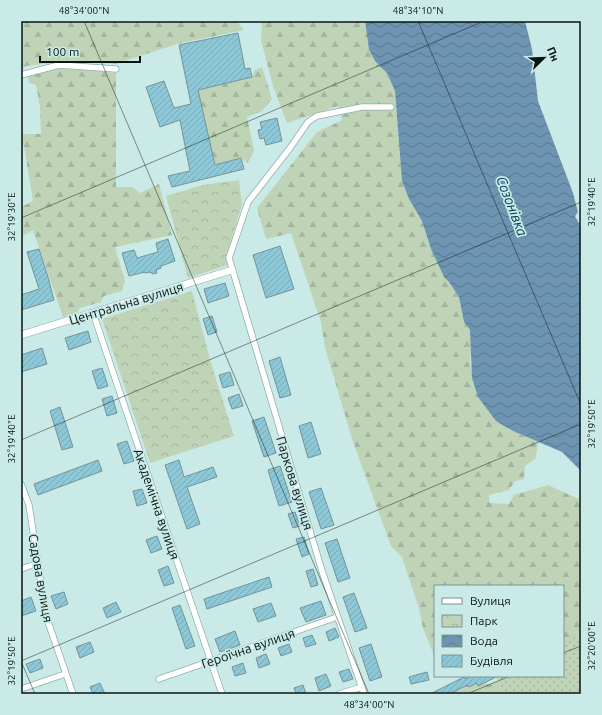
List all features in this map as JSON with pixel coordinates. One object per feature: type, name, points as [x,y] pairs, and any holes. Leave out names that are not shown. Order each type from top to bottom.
[{"type":"street","points":[[21,75],[59,65],[116,70]]},
{"type":"street","name":"Паркова вулиця","points":[[364,694],[337,617],[229,258],[248,202],[308,122],[317,116],[362,107],[391,107]]},
{"type":"street","name":"Центральна вулиця","points":[[21,335],[232,270]]},
{"type":"street","name":"Академічна вулиця","points":[[93,313],[222,694]]},
{"type":"street","name":"Садова вулиця","points":[[21,484],[29,505],[46,616],[73,694]]},
{"type":"street","points":[[21,569],[38,564]]},
{"type":"street","name":"Героїчна вулиця","points":[[159,678],[337,617]]},
{"type":"street","points":[[21,690],[65,674]]},
{"type":"street","points":[[339,694],[362,687]]},
{"type":"green space","points":[[21,21],[237,21],[244,30],[177,44],[116,64],[69,61],[26,66],[21,69]]},
{"type":"green space","points":[[262,21],[365,21],[369,50],[375,61],[387,73],[395,91],[402,181],[409,199],[422,221],[431,249],[444,277],[459,297],[464,322],[470,330],[470,366],[497,421],[513,431],[538,442],[536,458],[525,466],[524,479],[515,481],[509,490],[489,495],[489,503],[509,504],[514,495],[548,485],[581,500],[581,635],[564,640],[564,585],[434,585],[434,656],[423,628],[419,608],[402,557],[391,546],[352,439],[325,347],[321,322],[291,233],[266,239],[257,208],[317,132],[342,120],[338,106],[287,123],[273,86],[261,40]]},
{"type":"green space","points":[[59,67],[116,73],[116,187],[132,187],[140,193],[159,184],[172,235],[115,247],[125,281],[122,291],[104,296],[101,302],[80,308],[76,314],[63,317],[33,230],[21,237],[21,207],[33,201],[24,146],[21,142],[21,107],[23,134],[41,134],[40,107],[36,85],[29,83],[28,76]]},
{"type":"green space","points":[[262,67],[272,99],[262,111],[247,117],[254,151],[248,163],[241,158],[215,165],[198,90],[252,77],[255,70]]},
{"type":"green space","points":[[239,180],[242,205],[226,257],[228,265],[188,278],[166,196],[203,185]]},
{"type":"green space","points":[[192,291],[211,363],[234,436],[150,463],[102,319]]},
{"type":"green space","points":[[581,635],[581,694],[499,694],[501,686],[496,677],[564,677],[564,640]]},
{"type":"green space","points":[[497,681],[501,685],[499,694],[449,694],[467,685],[469,687],[477,683],[478,686],[486,682],[488,685]]},
{"type":"water","name":"Созонівка","points":[[365,21],[525,21],[532,49],[538,101],[573,193],[578,212],[575,216],[581,227],[581,471],[562,452],[513,431],[496,421],[478,397],[472,378],[470,330],[464,322],[459,297],[444,277],[431,249],[422,221],[409,199],[402,181],[395,91],[387,73],[375,61],[369,50]]},
{"type":"building","points":[[238,33],[245,69],[250,68],[252,77],[198,90],[215,165],[241,158],[244,169],[172,187],[168,176],[190,171],[180,120],[160,127],[146,87],[164,81],[174,108],[191,104],[179,45]]},
{"type":"building","points":[[277,118],[282,141],[266,145],[264,138],[260,139],[258,130],[262,129],[260,122]]},
{"type":"building","points":[[168,239],[175,261],[161,266],[161,268],[156,270],[157,273],[152,274],[151,272],[145,272],[129,276],[122,253],[134,250],[137,258],[158,252],[156,243]]},
{"type":"building","points":[[280,246],[294,289],[266,298],[253,255]]},
{"type":"building","points":[[39,249],[54,300],[21,310],[21,295],[39,289],[27,252]]},
{"type":"building","points":[[225,283],[229,296],[208,303],[204,289]]},
{"type":"building","points":[[212,316],[217,332],[208,335],[203,319]]},
{"type":"building","points":[[88,331],[91,342],[69,350],[65,338]]},
{"type":"building","points":[[42,348],[47,364],[21,372],[21,355]]},
{"type":"building","points":[[280,357],[291,395],[280,398],[269,361]]},
{"type":"building","points":[[102,368],[108,386],[98,389],[92,371]]},
{"type":"building","points":[[230,372],[234,385],[223,388],[219,375]]},
{"type":"building","points":[[239,394],[243,406],[232,409],[228,398]]},
{"type":"building","points":[[112,396],[117,413],[107,416],[102,399]]},
{"type":"building","points":[[60,407],[73,447],[62,450],[50,411]]},
{"type":"building","points":[[264,417],[276,453],[264,457],[252,421]]},
{"type":"building","points":[[311,422],[321,454],[308,458],[299,426]]},
{"type":"building","points":[[127,441],[134,461],[124,464],[117,444]]},
{"type":"building","points":[[98,460],[102,471],[38,495],[34,484]]},
{"type":"building","points":[[179,460],[184,477],[213,467],[217,477],[187,487],[200,524],[187,529],[165,465]]},
{"type":"building","points":[[280,466],[292,502],[279,506],[268,470]]},
{"type":"building","points":[[321,488],[334,525],[321,529],[309,492]]},
{"type":"building","points":[[142,489],[147,503],[137,506],[133,491]]},
{"type":"building","points":[[295,512],[300,526],[293,528],[288,514]]},
{"type":"building","points":[[157,536],[162,549],[151,553],[146,540]]},
{"type":"building","points":[[304,537],[309,554],[302,557],[296,539]]},
{"type":"building","points":[[337,539],[350,578],[338,582],[325,543]]},
{"type":"building","points":[[168,566],[174,583],[164,586],[158,570]]},
{"type":"building","points":[[313,569],[318,585],[311,587],[306,571]]},
{"type":"building","points":[[269,577],[272,587],[207,609],[204,599]]},
{"type":"building","points":[[64,592],[68,604],[56,609],[51,596]]},
{"type":"building","points":[[354,593],[367,628],[355,632],[343,597]]},
{"type":"building","points":[[31,597],[36,611],[21,616],[21,601]]},
{"type":"building","points":[[321,601],[326,615],[306,622],[300,608]]},
{"type":"building","points":[[116,602],[121,612],[107,618],[103,608]]},
{"type":"building","points":[[271,603],[276,616],[258,622],[253,609]]},
{"type":"building","points":[[180,605],[195,646],[186,649],[172,608]]},
{"type":"building","points":[[335,628],[339,637],[329,641],[326,632]]},
{"type":"building","points":[[235,631],[240,645],[220,652],[215,639]]},
{"type":"building","points":[[312,635],[316,644],[306,647],[303,638]]},
{"type":"building","points":[[90,642],[94,652],[80,658],[76,647]]},
{"type":"building","points":[[289,644],[292,652],[281,656],[278,648]]},
{"type":"building","points":[[371,644],[382,677],[370,681],[359,648]]},
{"type":"building","points":[[266,654],[270,664],[259,668],[256,658]]},
{"type":"building","points":[[40,659],[43,668],[30,673],[26,664]]},
{"type":"building","points":[[243,663],[246,673],[235,676],[232,667]]},
{"type":"building","points":[[349,669],[353,679],[343,682],[339,672]]},
{"type":"building","points":[[427,672],[429,680],[411,684],[409,677]]},
{"type":"building","points":[[326,674],[331,686],[319,691],[315,678]]},
{"type":"building","points":[[464,677],[465,679],[469,677],[496,677],[478,686],[477,683],[469,687],[467,685],[449,694],[430,694]]},
{"type":"building","points":[[100,683],[105,694],[93,694],[90,687]]},
{"type":"building","points":[[303,685],[306,694],[296,694],[294,688]]}]
